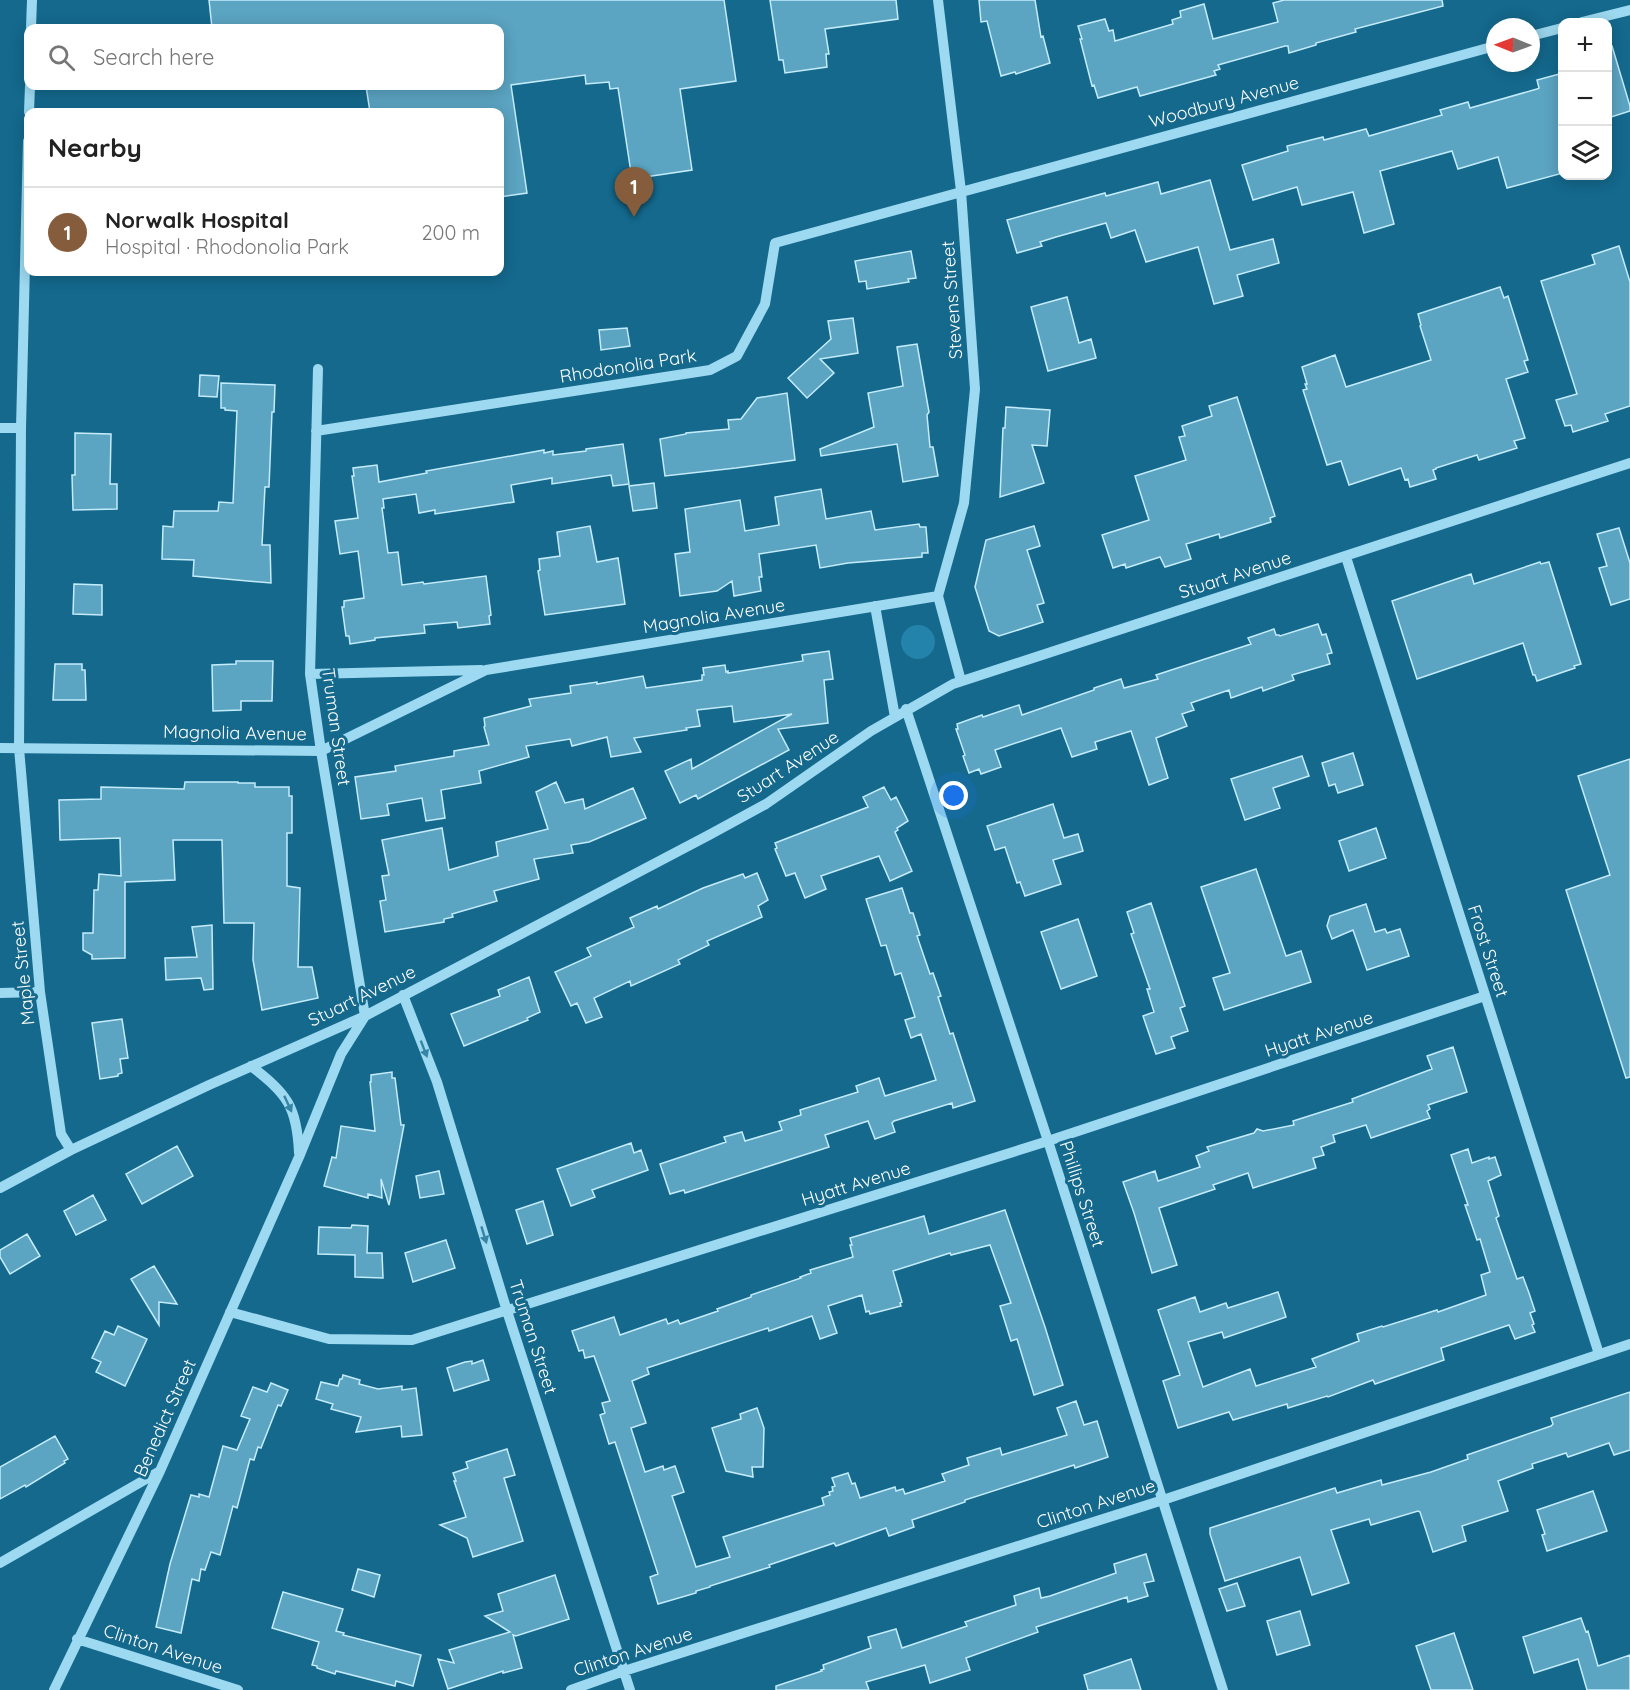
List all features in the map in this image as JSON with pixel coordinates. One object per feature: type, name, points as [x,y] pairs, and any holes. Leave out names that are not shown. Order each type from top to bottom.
[{"type":"street","points":[[31,24],[32,0]]},
{"type":"street","name":"Stevens Street","points":[[938,0],[961,190],[975,389],[964,502],[938,596]]},
{"type":"street","points":[[1597,18],[1630,9]]},
{"type":"street","points":[[1540,34],[1558,29]]},
{"type":"street","name":"Woodbury Avenue","points":[[961,190],[1486,48]]},
{"type":"street","points":[[29,108],[30,90]]},
{"type":"street","name":"Rhodonolia Park","points":[[316,431],[710,370],[737,356],[765,304],[775,243],[961,190]]},
{"type":"street","name":"Maple Street","points":[[25,276],[21,428],[19,748],[40,992],[61,1134],[72,1150]]},
{"type":"street","name":"Truman Street","points":[[318,369],[310,674],[365,1016]]},
{"type":"street","points":[[0,428],[21,428]]},
{"type":"street","name":"Stuart Avenue","points":[[0,1188],[72,1150],[251,1066],[365,1016],[710,836],[766,804],[906,709],[953,684],[1630,463]]},
{"type":"street","name":"Frost Street","points":[[1346,557],[1599,1354]]},
{"type":"street","points":[[895,717],[875,606],[938,596],[961,681]]},
{"type":"street","name":"Magnolia Avenue","points":[[310,674],[486,670],[875,606]]},
{"type":"street","name":"Magnolia Avenue","points":[[0,748],[321,750],[486,670]]},
{"type":"street","name":"Phillips Street","points":[[906,709],[1048,1141],[1223,1690]]},
{"type":"street","points":[[0,993],[40,992]]},
{"type":"street","name":"Truman Street","points":[[403,995],[437,1082],[507,1311],[630,1690]]},
{"type":"street","name":"Hyatt Avenue","points":[[230,1312],[329,1339],[412,1340],[1048,1141],[1485,996]]},
{"type":"street","name":"Benedict Street","points":[[54,1690],[160,1471],[299,1157],[341,1053],[365,1016]]},
{"type":"street","name":"Benedict Street","points":[[251,1066],[275,1084],[290,1107],[298,1131],[299,1157]]},
{"type":"street","name":"Clinton Avenue","points":[[571,1690],[624,1671],[1162,1500],[1630,1344]]},
{"type":"street","points":[[0,1563],[160,1471]]},
{"type":"street","name":"Clinton Avenue","points":[[78,1639],[238,1690]]},
{"type":"shaded area","points":[[918,625],[930,630],[935,642],[930,654],[918,659],[906,654],[901,642],[906,630]]},
{"type":"building","points":[[209,0],[724,0],[736,81],[680,89],[692,170],[632,179],[618,88],[610,89],[609,82],[586,84],[585,75],[511,85],[527,193],[504,196],[504,108],[369,108],[367,90],[504,90],[504,24],[212,24]]},
{"type":"building","points":[[770,0],[896,0],[898,19],[825,29],[829,54],[826,54],[827,67],[785,73],[783,60],[779,60]]},
{"type":"building","points":[[979,0],[1035,0],[1041,37],[1043,36],[1050,63],[1016,74],[1015,72],[1001,76],[987,21],[981,22]]},
{"type":"building","points":[[1284,0],[1442,0],[1443,6],[1355,29],[1356,32],[1289,53],[1288,46],[1285,46],[1218,65],[1220,69],[1214,71],[1216,75],[1140,96],[1137,87],[1098,98],[1094,85],[1092,86],[1078,26],[1105,19],[1109,31],[1113,30],[1115,41],[1173,24],[1172,20],[1181,17],[1180,11],[1204,4],[1213,39],[1278,22],[1273,3]]},
{"type":"building","points":[[1612,46],[1630,106],[1630,111],[1612,117]]},
{"type":"building","points":[[1558,74],[1558,174],[1507,188],[1498,157],[1458,169],[1452,151],[1380,171],[1394,224],[1364,233],[1353,192],[1302,205],[1297,187],[1253,200],[1242,165],[1288,151],[1287,146],[1323,137],[1324,140],[1366,129],[1369,136],[1442,115],[1440,110],[1468,102],[1470,108],[1537,89],[1539,88],[1537,80]]},
{"type":"building","points":[[1210,180],[1230,250],[1273,239],[1279,263],[1237,275],[1243,296],[1214,304],[1198,247],[1146,262],[1135,230],[1111,238],[1106,223],[1040,242],[1042,246],[1017,253],[1007,220],[1105,193],[1106,196],[1158,182],[1161,194]]},
{"type":"building","points":[[1619,246],[1630,282],[1630,406],[1605,414],[1608,421],[1573,432],[1571,425],[1565,426],[1556,400],[1577,394],[1541,281],[1595,264],[1592,255]]},
{"type":"building","points":[[911,251],[916,278],[908,279],[909,282],[867,289],[866,281],[859,282],[855,261]]},
{"type":"building","points":[[1500,287],[1504,298],[1508,296],[1528,360],[1524,361],[1528,372],[1506,379],[1525,438],[1514,441],[1517,448],[1479,460],[1477,455],[1436,468],[1433,470],[1436,479],[1410,487],[1401,468],[1349,485],[1341,461],[1327,465],[1303,390],[1307,389],[1305,384],[1307,384],[1302,367],[1335,355],[1346,387],[1431,360],[1418,314]]},
{"type":"building","points":[[1067,297],[1079,343],[1091,339],[1096,358],[1048,371],[1031,307]]},
{"type":"building","points":[[853,318],[858,353],[820,359],[834,373],[807,398],[788,378],[831,339],[828,321]]},
{"type":"building","points":[[627,328],[630,346],[601,350],[599,330]]},
{"type":"building","points":[[917,344],[929,412],[927,415],[930,447],[933,447],[938,476],[903,482],[897,444],[821,456],[820,449],[874,427],[868,393],[903,386],[897,347]]},
{"type":"building","points":[[200,375],[219,376],[217,397],[199,396]]},
{"type":"building","points":[[221,383],[275,385],[269,487],[265,487],[262,545],[270,545],[271,583],[193,576],[194,560],[162,559],[163,526],[173,527],[174,511],[218,511],[219,502],[233,503],[237,411],[221,408]]},
{"type":"building","points":[[787,393],[795,460],[665,476],[660,439],[686,433],[729,429],[728,420],[741,419],[757,398]]},
{"type":"building","points":[[1237,397],[1275,516],[1270,518],[1271,522],[1220,538],[1219,534],[1186,544],[1191,559],[1165,567],[1160,557],[1126,568],[1125,564],[1113,568],[1102,535],[1149,520],[1135,476],[1186,460],[1179,437],[1185,436],[1182,426],[1212,416],[1209,406]]},
{"type":"building","points":[[1006,407],[1050,410],[1047,446],[1032,445],[1044,483],[1000,497],[1003,428],[1005,428]]},
{"type":"building","points":[[75,433],[111,434],[110,484],[117,484],[117,509],[73,510],[72,475],[75,475]]},
{"type":"building","points":[[623,444],[629,484],[613,486],[611,475],[552,484],[552,478],[511,485],[514,502],[435,514],[435,510],[419,513],[416,494],[383,499],[384,508],[382,508],[388,553],[398,552],[402,585],[486,576],[490,624],[458,628],[457,622],[424,625],[425,633],[375,638],[375,640],[350,644],[349,636],[346,636],[342,607],[344,607],[344,601],[364,598],[358,551],[340,554],[335,521],[358,518],[353,468],[377,465],[379,482],[427,473],[426,471],[544,450],[544,453],[553,451],[553,455]]},
{"type":"building","points":[[654,483],[657,508],[633,511],[629,486]]},
{"type":"building","points":[[821,489],[826,519],[871,511],[875,530],[919,524],[920,527],[926,527],[928,553],[922,553],[922,557],[848,563],[820,568],[816,545],[759,554],[761,591],[734,596],[732,581],[717,591],[680,596],[675,554],[690,552],[685,509],[740,500],[745,531],[779,525],[775,497]]},
{"type":"building","points":[[590,526],[597,562],[618,558],[625,604],[545,615],[538,571],[540,570],[539,559],[560,556],[557,532]]},
{"type":"building","points":[[1034,526],[1040,546],[1027,550],[1044,603],[1037,605],[1043,622],[999,636],[989,631],[975,587],[986,540]]},
{"type":"building","points":[[1619,528],[1630,563],[1630,599],[1611,605],[1599,568],[1607,566],[1597,534]]},
{"type":"building","points":[[1540,562],[1541,564],[1549,562],[1581,664],[1537,681],[1523,643],[1417,679],[1392,601],[1471,574],[1474,584]]},
{"type":"building","points":[[74,584],[102,585],[102,615],[73,614]]},
{"type":"building","points":[[1318,624],[1322,635],[1326,634],[1332,653],[1327,654],[1330,664],[1292,675],[1294,680],[1263,691],[1262,687],[1231,698],[1229,690],[1191,703],[1194,710],[1182,714],[1187,726],[1156,738],[1168,778],[1149,785],[1131,731],[1095,742],[1097,749],[1072,757],[1061,728],[995,750],[1001,767],[981,774],[979,769],[969,773],[956,729],[958,729],[957,724],[1019,705],[1022,715],[1121,679],[1124,688],[1158,679],[1156,675],[1251,644],[1248,638],[1274,629],[1276,635],[1280,636]]},
{"type":"building","points":[[829,651],[833,679],[824,680],[828,723],[778,729],[789,750],[698,799],[696,795],[680,803],[665,771],[691,759],[692,769],[792,714],[734,722],[732,706],[697,710],[700,726],[634,738],[641,752],[611,757],[607,737],[572,746],[570,739],[526,746],[529,757],[479,771],[481,783],[441,790],[445,818],[426,821],[422,798],[387,804],[389,815],[361,819],[355,777],[396,771],[395,766],[454,756],[454,751],[489,745],[484,718],[531,706],[529,699],[571,693],[570,686],[643,676],[646,688],[702,680],[703,668],[725,665],[728,673],[803,661],[802,655]]},
{"type":"building","points":[[236,661],[273,661],[272,701],[241,701],[241,710],[213,711],[212,665],[236,664]]},
{"type":"building","points":[[55,664],[82,664],[82,670],[85,670],[86,700],[53,700]]},
{"type":"building","points":[[1353,753],[1363,785],[1338,793],[1335,784],[1329,786],[1322,763]]},
{"type":"building","points":[[1302,756],[1309,776],[1273,788],[1280,808],[1245,820],[1231,779]]},
{"type":"building","points":[[1630,759],[1630,1077],[1626,1078],[1566,890],[1610,875],[1578,776]]},
{"type":"building","points":[[185,782],[238,782],[255,783],[255,787],[289,787],[289,796],[292,796],[292,833],[287,833],[287,886],[300,888],[298,967],[312,967],[318,998],[262,1010],[253,960],[254,923],[224,923],[222,840],[173,840],[175,880],[125,882],[125,958],[92,959],[92,955],[83,950],[83,933],[93,933],[94,890],[98,890],[99,874],[121,876],[120,838],[60,840],[59,800],[101,799],[101,787],[184,789]]},
{"type":"building","points":[[556,782],[565,803],[583,799],[585,809],[633,788],[646,818],[589,842],[571,845],[573,853],[534,859],[539,879],[494,891],[497,901],[452,914],[453,917],[444,919],[444,922],[385,932],[380,901],[386,900],[382,876],[389,875],[382,840],[442,828],[449,870],[498,856],[496,842],[548,829],[536,792]]},
{"type":"building","points":[[884,787],[891,800],[896,797],[908,821],[895,832],[912,871],[890,881],[879,856],[821,876],[826,889],[805,898],[795,873],[786,876],[775,849],[777,848],[775,843],[868,807],[863,797]]},
{"type":"building","points":[[1053,804],[1064,838],[1078,834],[1083,851],[1053,860],[1061,884],[1025,896],[1020,882],[1017,883],[1005,847],[995,850],[987,826]]},
{"type":"building","points":[[1376,828],[1386,858],[1349,871],[1339,841]]},
{"type":"building","points":[[1256,869],[1286,956],[1301,951],[1311,982],[1224,1010],[1213,978],[1230,973],[1201,887]]},
{"type":"building","points":[[757,873],[768,900],[758,906],[762,917],[707,941],[709,945],[678,960],[680,964],[631,986],[630,981],[594,998],[602,1017],[586,1023],[577,1003],[571,1006],[555,972],[591,956],[587,948],[634,927],[630,918],[657,906],[658,909],[703,888],[743,874],[745,878]]},
{"type":"building","points":[[902,888],[910,913],[913,913],[920,935],[917,936],[930,974],[933,973],[950,1034],[953,1033],[975,1101],[953,1108],[952,1103],[894,1121],[892,1123],[895,1132],[875,1139],[868,1121],[825,1135],[829,1147],[685,1193],[684,1190],[670,1194],[660,1164],[726,1142],[724,1137],[742,1132],[745,1141],[782,1130],[779,1122],[801,1115],[800,1110],[858,1092],[856,1086],[879,1078],[885,1096],[936,1080],[921,1034],[911,1038],[905,1020],[915,1017],[901,973],[895,975],[886,945],[881,946],[866,899]]},
{"type":"building","points":[[1151,903],[1185,1006],[1180,1008],[1188,1031],[1171,1037],[1175,1048],[1156,1054],[1143,1016],[1154,1012],[1147,989],[1150,989],[1131,934],[1134,933],[1127,912]]},
{"type":"building","points":[[1366,904],[1375,932],[1385,929],[1387,933],[1400,929],[1409,956],[1367,970],[1353,930],[1332,939],[1327,926],[1330,916]]},
{"type":"building","points":[[1078,919],[1097,976],[1061,989],[1041,932]]},
{"type":"building","points":[[212,925],[213,989],[204,990],[201,978],[166,980],[165,958],[197,957],[192,927]]},
{"type":"building","points":[[529,977],[540,1012],[527,1018],[528,1020],[464,1046],[451,1014],[500,996],[498,990]]},
{"type":"building","points":[[122,1019],[128,1058],[120,1059],[122,1073],[118,1076],[100,1079],[92,1023]]},
{"type":"building","points":[[1453,1047],[1467,1092],[1428,1105],[1430,1109],[1427,1111],[1430,1118],[1371,1138],[1366,1125],[1333,1135],[1335,1142],[1321,1147],[1324,1155],[1313,1158],[1316,1168],[1253,1188],[1248,1173],[1213,1185],[1215,1189],[1159,1208],[1177,1265],[1152,1273],[1123,1182],[1155,1171],[1158,1181],[1200,1167],[1196,1156],[1209,1151],[1207,1147],[1254,1133],[1257,1129],[1263,1131],[1294,1125],[1293,1121],[1353,1102],[1352,1099],[1432,1069],[1427,1056]]},
{"type":"building","points":[[392,1072],[392,1078],[395,1078],[401,1125],[404,1125],[389,1205],[381,1179],[382,1198],[368,1194],[368,1198],[324,1186],[332,1157],[336,1158],[341,1126],[375,1131],[371,1075]]},
{"type":"building","points":[[631,1143],[634,1153],[641,1150],[648,1170],[592,1190],[595,1197],[571,1206],[557,1169]]},
{"type":"building","points":[[177,1146],[193,1176],[142,1204],[126,1174]]},
{"type":"building","points":[[1468,1149],[1472,1163],[1495,1157],[1501,1175],[1488,1181],[1499,1216],[1496,1218],[1517,1279],[1523,1277],[1529,1293],[1535,1311],[1530,1313],[1535,1332],[1515,1339],[1509,1325],[1441,1348],[1444,1360],[1375,1384],[1373,1380],[1328,1397],[1288,1408],[1287,1404],[1233,1420],[1229,1412],[1178,1428],[1163,1381],[1180,1375],[1158,1310],[1195,1297],[1200,1312],[1226,1303],[1228,1308],[1278,1292],[1286,1317],[1224,1338],[1222,1332],[1188,1342],[1203,1387],[1250,1369],[1256,1386],[1316,1367],[1312,1359],[1359,1341],[1357,1334],[1437,1310],[1438,1312],[1486,1295],[1481,1275],[1490,1272],[1480,1239],[1477,1240],[1465,1205],[1468,1205],[1451,1155]]},
{"type":"building","points":[[439,1171],[444,1194],[420,1198],[416,1176]]},
{"type":"building","points":[[93,1195],[106,1220],[76,1235],[64,1211]]},
{"type":"building","points":[[543,1201],[553,1235],[527,1244],[516,1210]]},
{"type":"building","points":[[1005,1210],[1063,1385],[1034,1395],[1017,1339],[1011,1341],[1000,1306],[1011,1303],[990,1245],[951,1255],[950,1253],[893,1271],[902,1302],[901,1306],[870,1314],[869,1311],[866,1312],[862,1295],[828,1306],[837,1333],[820,1339],[812,1316],[647,1368],[649,1374],[632,1381],[646,1423],[631,1428],[645,1472],[663,1466],[664,1470],[675,1466],[684,1492],[672,1496],[696,1567],[730,1557],[723,1537],[824,1505],[822,1498],[830,1495],[829,1492],[833,1491],[832,1487],[835,1486],[832,1478],[848,1473],[852,1484],[855,1483],[860,1498],[895,1487],[896,1491],[903,1489],[905,1494],[945,1481],[942,1474],[969,1465],[967,1458],[1000,1448],[1002,1455],[1067,1435],[1057,1408],[1076,1401],[1084,1425],[1097,1421],[1108,1457],[1075,1468],[1074,1465],[965,1500],[965,1502],[912,1520],[914,1527],[889,1536],[886,1528],[836,1546],[834,1543],[696,1591],[696,1593],[658,1604],[650,1577],[658,1574],[615,1442],[609,1444],[600,1415],[605,1413],[602,1403],[610,1401],[594,1356],[585,1358],[583,1350],[579,1351],[572,1331],[614,1317],[620,1335],[666,1319],[668,1324],[678,1320],[680,1324],[718,1311],[717,1309],[751,1297],[751,1295],[801,1278],[811,1273],[810,1270],[853,1257],[850,1238],[924,1216],[929,1234]]},
{"type":"building","points":[[352,1225],[368,1226],[367,1253],[382,1253],[383,1278],[355,1277],[355,1255],[318,1254],[319,1227],[351,1228]]},
{"type":"building","points":[[27,1234],[40,1256],[10,1274],[0,1257],[0,1250]]},
{"type":"building","points":[[446,1240],[455,1268],[413,1282],[405,1253]]},
{"type":"building","points":[[154,1266],[177,1304],[159,1302],[159,1325],[131,1279]]},
{"type":"building","points":[[118,1326],[147,1339],[125,1386],[96,1372],[101,1362],[92,1358],[105,1331],[114,1335]]},
{"type":"building","points":[[483,1360],[489,1380],[454,1391],[447,1368],[465,1362],[472,1361],[472,1364]]},
{"type":"building","points":[[343,1375],[360,1380],[359,1384],[378,1389],[402,1386],[402,1390],[416,1388],[422,1435],[402,1437],[401,1426],[356,1432],[361,1417],[331,1409],[333,1404],[316,1399],[321,1382],[338,1386]]},
{"type":"building","points":[[271,1383],[288,1390],[281,1406],[278,1405],[261,1448],[258,1447],[254,1460],[250,1459],[237,1508],[233,1506],[220,1555],[211,1552],[205,1570],[201,1569],[199,1581],[192,1579],[181,1633],[156,1627],[170,1564],[191,1495],[199,1497],[199,1494],[209,1497],[223,1446],[237,1450],[250,1419],[241,1416],[253,1387],[267,1392]]},
{"type":"building","points":[[1630,1392],[1630,1450],[1614,1455],[1609,1443],[1568,1457],[1566,1453],[1532,1464],[1533,1468],[1498,1481],[1508,1511],[1462,1526],[1466,1541],[1433,1552],[1418,1511],[1371,1525],[1369,1519],[1331,1530],[1349,1583],[1312,1595],[1300,1557],[1225,1581],[1210,1528],[1335,1488],[1337,1493],[1381,1480],[1382,1485],[1431,1472],[1468,1459],[1467,1455],[1551,1426],[1553,1424],[1551,1418]]},
{"type":"building","points":[[757,1408],[764,1428],[763,1467],[752,1467],[753,1477],[726,1471],[712,1428],[741,1419],[740,1414]]},
{"type":"building","points":[[55,1436],[68,1459],[64,1461],[65,1463],[26,1487],[25,1485],[0,1499],[0,1467]]},
{"type":"building","points":[[507,1449],[515,1475],[504,1478],[523,1541],[473,1557],[467,1538],[440,1525],[466,1517],[453,1473],[468,1468],[466,1462]]},
{"type":"building","points":[[1593,1491],[1607,1531],[1547,1551],[1542,1535],[1545,1534],[1537,1510]]},
{"type":"building","points":[[1146,1554],[1154,1581],[1144,1583],[1148,1596],[1128,1602],[1127,1597],[1036,1627],[1038,1632],[966,1658],[970,1670],[930,1683],[925,1665],[866,1682],[869,1690],[776,1690],[776,1686],[822,1671],[823,1665],[871,1648],[868,1637],[896,1629],[902,1648],[967,1626],[965,1622],[1016,1605],[1014,1596],[1039,1588],[1041,1598],[1050,1596],[1116,1573],[1114,1564]]},
{"type":"building","points":[[358,1569],[380,1575],[374,1597],[352,1590]]},
{"type":"building","points":[[555,1575],[569,1619],[513,1635],[522,1668],[503,1673],[503,1671],[448,1689],[438,1659],[454,1663],[449,1650],[510,1632],[485,1616],[503,1611],[498,1594]]},
{"type":"building","points":[[1237,1583],[1245,1606],[1227,1611],[1219,1589]]},
{"type":"building","points":[[283,1592],[343,1609],[336,1631],[344,1633],[343,1635],[421,1655],[413,1686],[396,1681],[395,1686],[336,1671],[335,1674],[312,1665],[319,1642],[272,1628]]},
{"type":"building","points":[[1300,1611],[1310,1645],[1277,1655],[1267,1621]]},
{"type":"building","points":[[1581,1618],[1586,1632],[1588,1631],[1598,1666],[1630,1655],[1630,1690],[1587,1690],[1578,1659],[1534,1673],[1523,1637]]},
{"type":"building","points":[[1454,1633],[1473,1690],[1431,1690],[1416,1646]]},
{"type":"building","points":[[1131,1659],[1141,1690],[1088,1690],[1084,1675]]},
{"type":"place","name":"Norwalk Hospital","points":[[634,217]]}]
